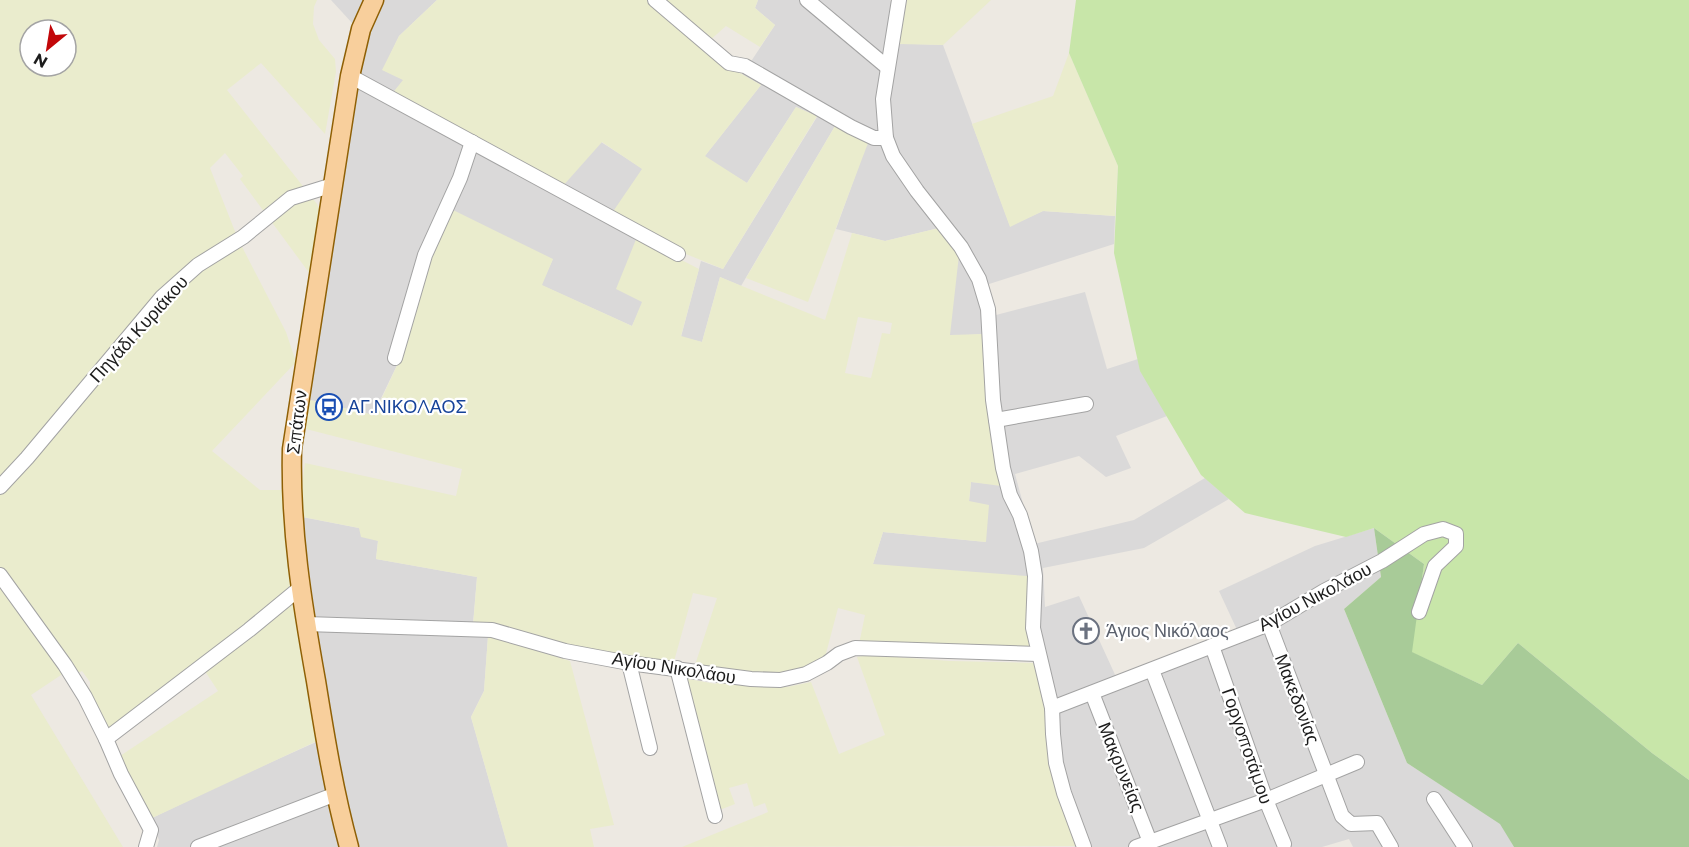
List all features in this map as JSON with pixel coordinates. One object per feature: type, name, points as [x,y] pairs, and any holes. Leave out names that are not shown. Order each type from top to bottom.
[{"type":"main road","name":"Σπάτων","points":[[349,847],[336,794],[300,588],[292,508],[292,449],[350,76],[361,29],[374,0]]},
{"type":"street","points":[[655,0],[729,63],[744,66],[874,138],[886,138]]},
{"type":"street","points":[[807,0],[887,67]]},
{"type":"street","points":[[899,0],[883,99],[886,138],[894,156],[917,191],[962,247],[979,279],[988,309],[996,420],[1010,495],[1020,515],[1031,550],[1035,576],[1033,628],[1052,708],[1056,762],[1064,793],[1084,847]]},
{"type":"street","points":[[350,76],[678,254]]},
{"type":"street","points":[[395,358],[425,255],[460,178],[472,141]]},
{"type":"street","name":"Πηγάδι Κυριάκου","points":[[0,487],[27,459],[162,297],[198,265],[243,237],[291,198],[333,185]]},
{"type":"street","points":[[996,420],[1086,404]]},
{"type":"street","name":"Αγίου Νικολάου","points":[[1052,708],[1269,624],[1324,591],[1382,561],[1424,534],[1450,531],[1456,534],[1456,546],[1435,566],[1419,612]]},
{"type":"street","points":[[0,576],[65,665],[85,697],[121,774],[151,830],[147,847]]},
{"type":"street","points":[[106,740],[300,588]]},
{"type":"street","name":"Αγίου Νικολάου","points":[[306,624],[492,630],[565,651],[629,663],[751,679],[780,680],[806,674],[827,663],[838,654],[855,648],[1038,654]]},
{"type":"street","name":"Μακεδονίας","points":[[1269,624],[1342,816],[1351,824],[1377,823],[1391,847]]},
{"type":"street","name":"Γοργοποτάμου","points":[[1212,646],[1266,800],[1284,844]]},
{"type":"street","points":[[629,663],[650,748]]},
{"type":"street","points":[[677,668],[716,816]]},
{"type":"street","points":[[1152,670],[1220,847]]},
{"type":"street","name":"Μακρυνείας","points":[[1092,693],[1150,842]]},
{"type":"street","points":[[1136,847],[1266,800],[1357,762]]},
{"type":"street","points":[[198,847],[336,794]]},
{"type":"street","points":[[1434,799],[1465,847]]},
{"type":"shaded area","points":[[331,0],[364,0],[353,24]]},
{"type":"shaded area","points":[[384,0],[437,0],[399,36],[383,70],[404,80],[391,95],[601,142],[643,169],[641,230],[643,302],[632,326],[541,285],[553,259],[399,361],[373,415],[310,400],[356,88],[365,42]]},
{"type":"shaded area","points":[[758,0],[890,0],[895,5],[887,43],[943,45],[1010,226],[1043,211],[1115,216],[1114,244],[986,285],[996,315],[1085,292],[1107,369],[1138,359],[1141,371],[1167,416],[1116,436],[1131,468],[1106,477],[1079,456],[1015,474],[1034,544],[1134,520],[1205,478],[1229,499],[1144,548],[1043,568],[1045,607],[1079,596],[1117,679],[1238,632],[1219,591],[1315,546],[1374,528],[1381,577],[1344,609],[1407,763],[1501,824],[1514,847],[1353,847],[1349,839],[1322,847],[1074,847],[1078,846],[1027,628],[873,564],[883,532],[986,542],[969,502],[971,482],[1001,485],[984,334],[950,336],[939,228],[885,241],[836,229],[867,143],[835,126],[741,286],[720,277],[702,342],[681,337],[701,261],[723,269],[817,117],[796,107],[747,183],[704,157],[761,85],[742,75],[775,25],[755,8]]},
{"type":"shaded area","points":[[302,517],[359,528],[378,541],[376,559],[477,577],[472,635],[488,636],[484,691],[471,717],[508,847],[157,847],[159,840],[150,819],[334,734]]},
{"type":"green space","points":[[0,0],[317,0],[314,7],[313,24],[319,40],[335,59],[336,72],[325,134],[261,63],[227,90],[321,212],[310,274],[240,179],[243,176],[225,153],[210,168],[238,239],[286,332],[296,362],[212,451],[260,490],[284,490],[319,740],[150,819],[117,758],[218,691],[201,665],[107,736],[89,699],[90,682],[82,671],[74,675],[57,647],[0,567]]},
{"type":"green space","points":[[437,0],[651,0],[719,61],[761,85],[705,156],[747,183],[796,107],[817,116],[723,269],[681,252],[612,213],[642,169],[602,142],[562,187],[391,95],[403,80],[382,70],[399,36]]},
{"type":"green space","points":[[659,0],[758,0],[755,8],[775,25],[760,47],[726,26],[708,42]]},
{"type":"green space","points":[[907,0],[991,0],[943,45],[899,44]]},
{"type":"green space","points":[[1076,0],[1689,0],[1689,780],[1652,753],[1518,643],[1482,685],[1411,652],[1424,564],[1374,528],[1346,537],[1245,513],[1201,475],[1140,371],[1114,253],[1118,166],[1069,53]]},
{"type":"green space","points":[[1069,53],[1118,166],[1115,216],[1043,211],[1010,227],[972,124],[1053,96]]},
{"type":"green space","points":[[835,126],[868,143],[808,302],[746,278]]},
{"type":"green space","points":[[451,209],[553,259],[542,285],[632,326],[642,302],[616,289],[637,237],[699,269],[681,336],[702,342],[720,277],[825,320],[852,233],[885,241],[939,228],[959,255],[950,335],[984,334],[1001,486],[971,482],[969,501],[989,505],[986,542],[883,532],[873,564],[1027,576],[1027,628],[1032,651],[859,644],[865,615],[838,608],[824,661],[778,677],[694,668],[717,598],[693,593],[673,665],[617,656],[473,626],[477,577],[376,559],[378,541],[361,537],[359,528],[303,517],[301,493],[305,463],[456,496],[462,469],[306,429],[310,400],[374,415],[399,361],[434,250]],"holes":[[[858,317],[892,323],[890,334],[882,333],[871,378],[845,373]]]},
{"type":"green space","points":[[1374,528],[1424,564],[1412,652],[1482,685],[1518,643],[1652,753],[1689,780],[1689,847],[1514,847],[1500,824],[1407,763],[1344,609],[1381,577]]},
{"type":"green space","points":[[0,579],[64,673],[31,695],[123,847],[0,847]]},
{"type":"green space","points":[[488,636],[570,661],[614,825],[590,829],[594,847],[508,847],[471,717],[484,691]]},
{"type":"green space","points":[[869,655],[950,661],[1035,663],[1078,846],[682,847],[768,812],[765,803],[754,807],[747,783],[729,788],[735,804],[717,811],[683,678],[716,684],[718,681],[767,687],[787,687],[811,682],[839,754],[885,735],[857,657]]},
{"type":"place","name":"ΑΓ.ΝΙΚΟΛΑΟΣ","points":[[329,407]]},
{"type":"place","name":"Άγιος Νικόλαος","points":[[1086,631]]}]
